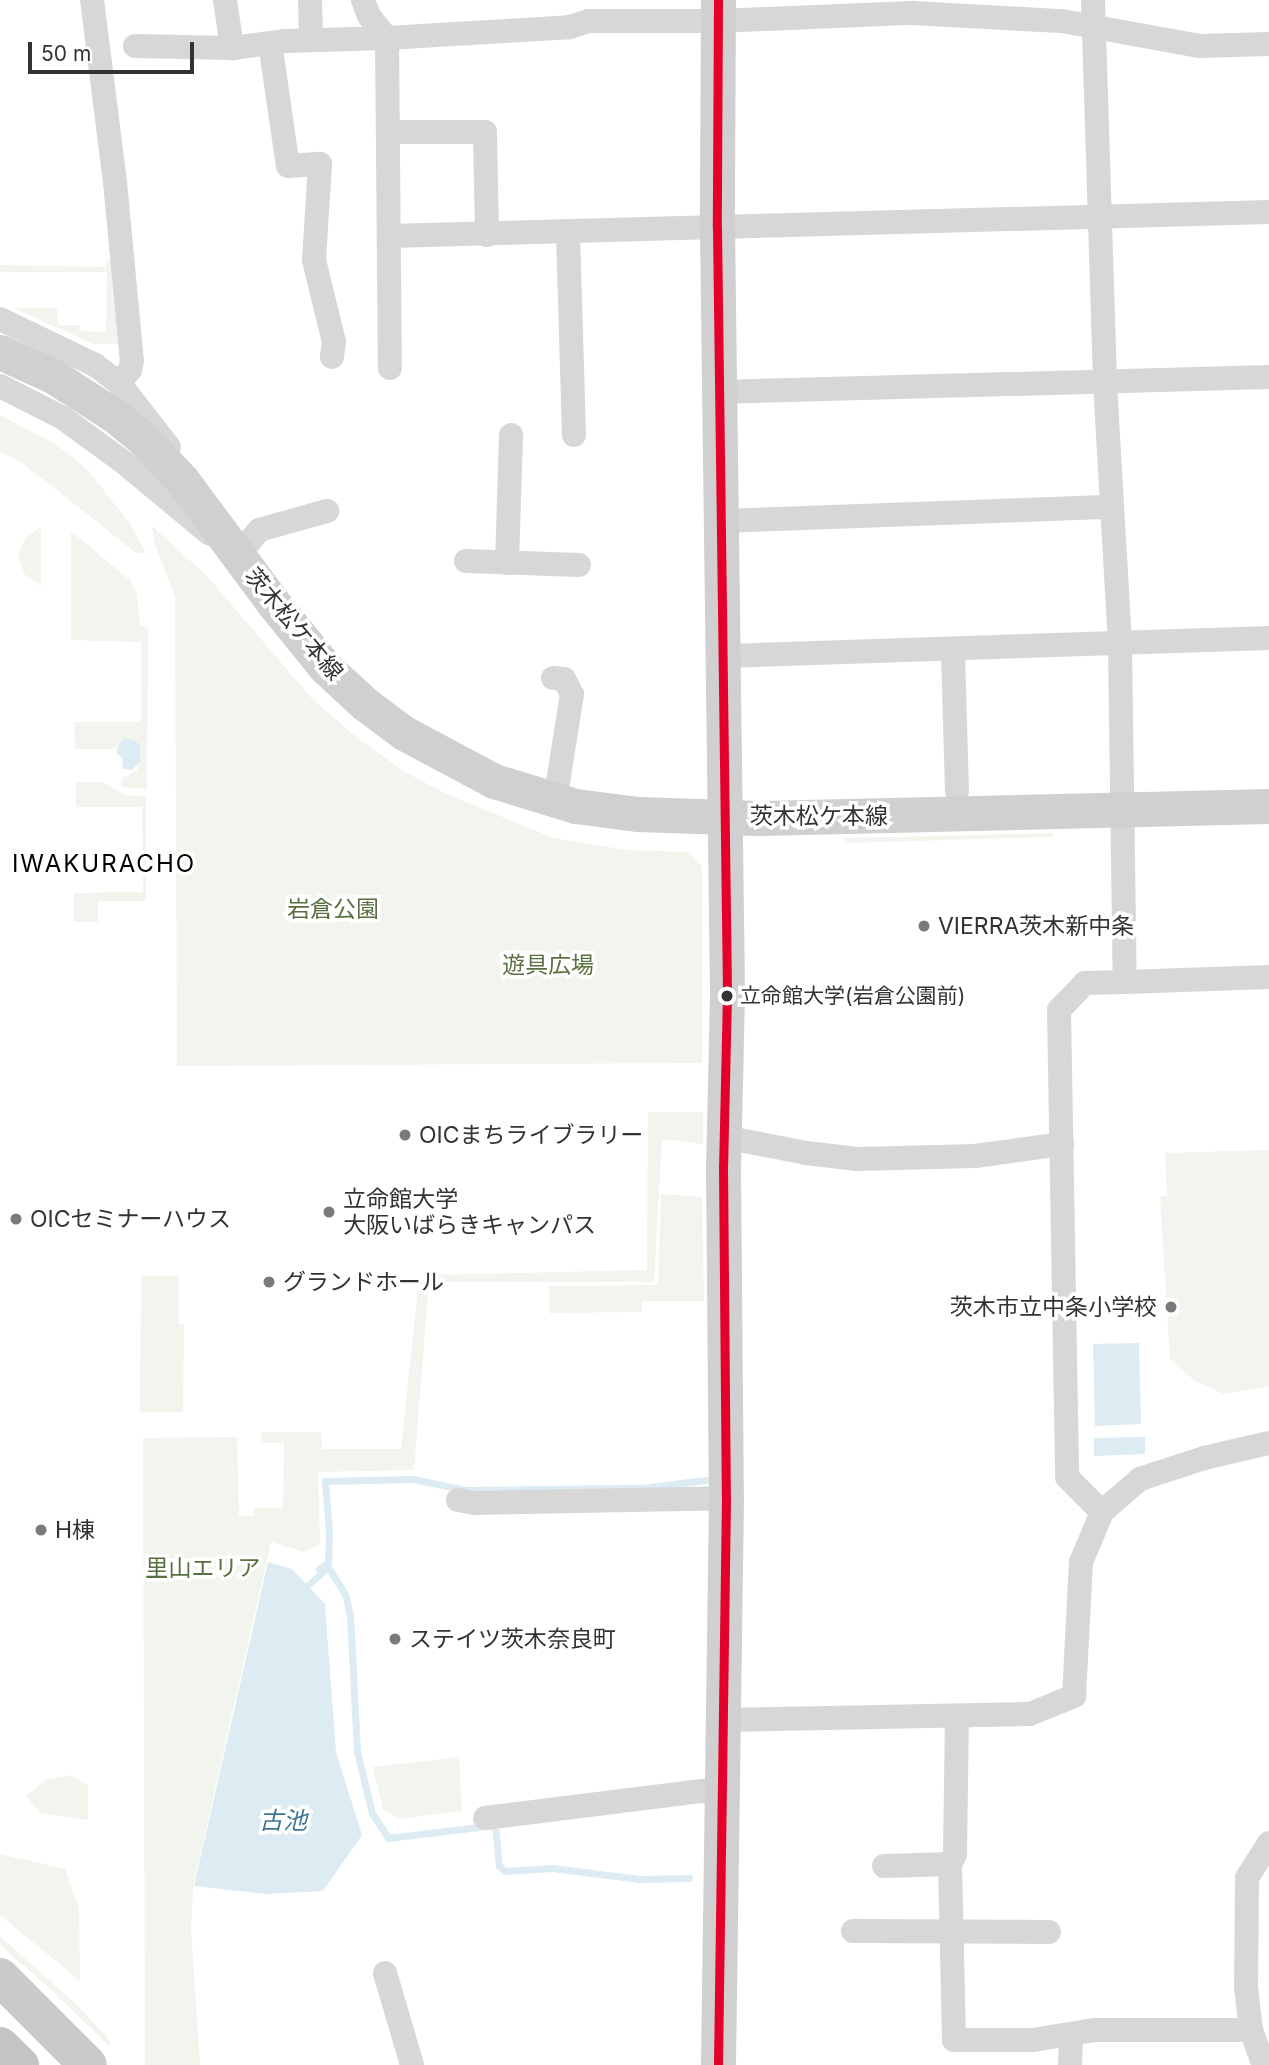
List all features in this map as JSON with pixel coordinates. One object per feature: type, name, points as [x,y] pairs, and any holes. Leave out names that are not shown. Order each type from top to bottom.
[{"type":"highway","points":[[0,2046],[20,2065]]},
{"type":"main road","points":[[0,1977],[88,2065]]},
{"type":"main road","points":[[0,2008],[61,2065]]},
{"type":"street","points":[[92,0],[115,182],[132,361],[130,370],[119,383]]},
{"type":"street","points":[[225,0],[232,48]]},
{"type":"street","points":[[310,0],[311,40]]},
{"type":"street","points":[[363,0],[369,16],[387,38],[390,368]]},
{"type":"street","points":[[1093,0],[1105,383],[1120,644],[1125,982]]},
{"type":"street","points":[[135,46],[232,48],[311,40],[570,27],[588,21],[718,10],[912,13],[1062,21],[1199,46],[1269,44]]},
{"type":"street","points":[[718,10],[717,228],[726,816],[726,1498],[718,2065]]},
{"type":"street","points":[[270,43],[288,166],[320,164],[314,260],[334,342],[332,357]]},
{"type":"street","points":[[388,132],[485,132],[487,235]]},
{"type":"street","points":[[389,236],[1269,212]]},
{"type":"street","points":[[568,233],[574,435]]},
{"type":"street","points":[[0,319],[85,359],[119,383],[220,512],[238,556]]},
{"type":"street","name":"茨木松ケ本線","points":[[0,352],[71,387],[143,439],[182,480],[326,668],[384,719],[425,747],[470,771],[555,800],[618,813],[726,816],[1122,812],[1269,806]]},
{"type":"street","points":[[719,392],[904,384],[1105,383],[1269,377]]},
{"type":"street","points":[[0,386],[42,405],[100,444],[238,556]]},
{"type":"street","points":[[507,563],[511,435]]},
{"type":"street","points":[[723,521],[1112,508]]},
{"type":"street","points":[[238,556],[259,530],[327,511]]},
{"type":"street","points":[[466,561],[579,565]]},
{"type":"street","points":[[724,656],[953,651],[1269,638]]},
{"type":"street","points":[[953,651],[957,791]]},
{"type":"street","points":[[553,678],[564,679],[572,694],[555,800]]},
{"type":"street","points":[[1102,1512],[1067,1478],[1059,1010],[1085,983],[1269,977]]},
{"type":"street","points":[[724,1137],[806,1153],[858,1159],[975,1156],[1062,1144]]},
{"type":"street","points":[[722,1720],[1030,1713],[1074,1696],[1081,1562],[1102,1512],[1140,1479],[1204,1458],[1269,1443]]},
{"type":"street","points":[[458,1500],[475,1503],[726,1498]]},
{"type":"street","points":[[957,1716],[955,1854],[950,1864],[954,2040],[1033,2040],[1096,2031],[1251,2030]]},
{"type":"street","points":[[485,1818],[702,1791],[720,1793]]},
{"type":"street","points":[[1267,1852],[1247,1878],[1245,1987],[1251,2030],[1261,2058],[1269,2058]]},
{"type":"street","points":[[884,1867],[950,1864]]},
{"type":"street","points":[[853,1931],[1049,1932]]},
{"type":"street","points":[[385,1973],[412,2065]]},
{"type":"street","points":[[1070,2035],[1070,2065]]},
{"type":"green space","points":[[111,260],[118,344],[94,344],[13,308],[57,308],[58,325],[80,325],[81,331],[106,332],[107,272],[0,272],[0,265],[106,267],[106,261]]},
{"type":"green space","points":[[0,415],[55,444],[89,471],[132,527],[146,553],[136,553],[20,461],[0,452]]},
{"type":"green space","name":"岩倉公園","points":[[152,526],[207,576],[314,701],[359,739],[405,772],[446,794],[554,838],[627,850],[689,852],[702,866],[702,1063],[177,1066],[175,597],[154,541]]},
{"type":"green space","points":[[41,527],[41,586],[25,575],[18,556],[25,538]]},
{"type":"green space","points":[[71,531],[131,581],[137,594],[140,625],[148,628],[147,789],[121,787],[122,778],[137,771],[139,745],[122,741],[114,749],[75,749],[74,722],[141,722],[141,642],[71,640]]},
{"type":"green space","points":[[76,782],[102,782],[125,795],[146,796],[145,901],[98,901],[98,922],[74,922],[74,893],[143,892],[142,807],[76,807]]},
{"type":"green space","points":[[1053,833],[1053,837],[845,843],[845,838]]},
{"type":"green space","name":"里山エリア","points":[[648,1112],[703,1112],[703,1144],[662,1139],[654,1282],[429,1282],[414,1470],[318,1472],[320,1544],[304,1552],[271,1542],[193,1887],[191,1930],[200,2065],[145,2065],[143,1438],[237,1437],[239,1516],[253,1516],[254,1508],[283,1508],[284,1443],[261,1443],[261,1432],[321,1432],[322,1449],[401,1449],[418,1289],[428,1275],[647,1270]]},
{"type":"green space","points":[[1269,1150],[1269,1386],[1224,1394],[1195,1381],[1170,1359],[1160,1197],[1167,1195],[1165,1153]]},
{"type":"green space","points":[[661,1194],[702,1197],[704,1301],[642,1301],[642,1312],[549,1313],[549,1286],[658,1285]]},
{"type":"green space","points":[[141,1276],[179,1276],[179,1324],[184,1324],[183,1412],[140,1412]]},
{"type":"green space","points":[[459,1757],[462,1811],[399,1819],[383,1809],[373,1767]]},
{"type":"green space","points":[[71,1775],[88,1785],[88,1820],[40,1813],[26,1796],[45,1780]]},
{"type":"green space","points":[[0,1854],[65,1869],[79,1908],[80,1981],[0,1915]]},
{"type":"green space","points":[[0,1936],[76,2004],[110,2041],[110,2047],[0,1945]]},
{"type":"water","points":[[124,739],[133,739],[140,745],[140,762],[132,770],[123,769],[122,758],[117,753],[117,747]]},
{"type":"water","points":[[1139,1343],[1141,1424],[1095,1426],[1093,1344]]},
{"type":"water","points":[[1145,1437],[1145,1454],[1094,1456],[1094,1438]]},
{"type":"water","name":"古池","points":[[268,1562],[292,1569],[325,1604],[336,1752],[362,1835],[323,1891],[267,1894],[194,1886]]},
{"type":"waterway","points":[[319,1569],[328,1562],[329,1531],[325,1481],[413,1479],[466,1490],[642,1488],[706,1480]]},
{"type":"waterway","points":[[309,1584],[328,1567],[345,1594],[350,1616],[357,1751],[372,1813],[388,1838],[495,1825],[499,1866],[505,1871],[552,1868],[639,1879],[689,1878]]},
{"type":"transit line","points":[[718,0],[717,228],[727,994],[723,1167],[726,1498],[718,2065]]},
{"type":"place","name":"VIERRA茨木新中条","points":[[924,926]]},
{"type":"place","name":"立命館大学(岩倉公園前)","points":[[727,996]]},
{"type":"place","name":"OICまちライブラリー","points":[[405,1135]]},
{"type":"place","name":"立命館大学 大阪いばらきキャンパス","points":[[329,1212]]},
{"type":"place","name":"OICセミナーハウス","points":[[16,1219]]},
{"type":"place","name":"グランドホール","points":[[269,1282]]},
{"type":"place","name":"茨木市立中条小学校","points":[[1171,1307]]},
{"type":"place","name":"H棟","points":[[41,1530]]},
{"type":"place","name":"ステイツ茨木奈良町","points":[[395,1639]]},
{"type":"district","name":"IWAKURACHO","points":[[104,864]]},
{"type":"park label","name":"遊具広場","points":[[548,965]]}]
